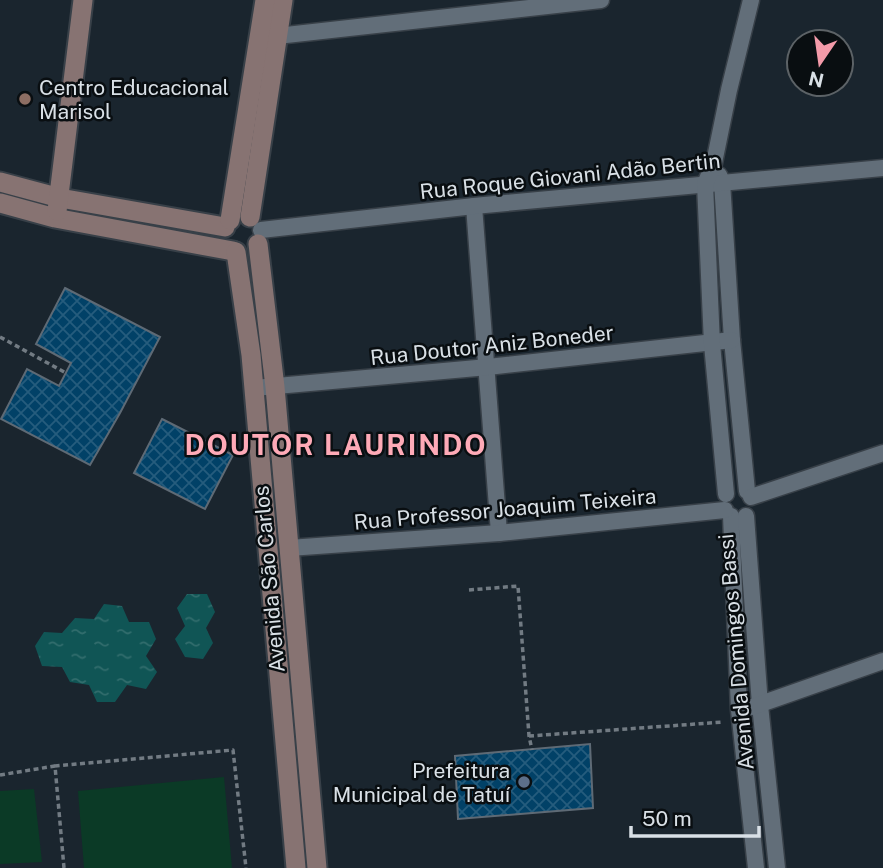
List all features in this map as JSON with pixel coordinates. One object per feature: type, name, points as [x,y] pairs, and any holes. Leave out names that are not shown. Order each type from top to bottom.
[{"type":"main road","points":[[55,218],[60,198],[83,0]]},
{"type":"main road","name":"Avenida São Carlos","points":[[265,0],[268,33],[245,228],[275,387],[317,868]]},
{"type":"main road","name":"Avenida São Carlos","points":[[268,33],[283,0]]},
{"type":"main road","points":[[0,182],[60,198],[245,228],[252,250],[244,253],[55,218],[0,203]]},
{"type":"main road","name":"Avenida São Carlos","points":[[245,228],[223,236],[234,251],[251,355],[296,868]]},
{"type":"street","points":[[268,33],[601,0]]},
{"type":"street","points":[[705,184],[714,163],[751,0]]},
{"type":"street","points":[[714,163],[722,183],[732,340],[751,510],[732,509]]},
{"type":"street","name":"Rua Roque Giovani Adão Bertin","points":[[245,228],[883,168]]},
{"type":"street","name":"Avenida Domingos Bassi","points":[[705,184],[712,344],[760,705],[776,868]]},
{"type":"street","points":[[474,206],[499,533]]},
{"type":"street","name":"Rua Doutor Aniz Boneder","points":[[254,388],[488,367],[732,340]]},
{"type":"street","points":[[749,494],[883,453]]},
{"type":"street","name":"Rua Professor Joaquim Teixeira","points":[[289,548],[499,533],[732,509],[733,489],[749,494]]},
{"type":"street","name":"Avenida Domingos Bassi","points":[[732,509],[740,715],[756,868]]},
{"type":"street","points":[[740,715],[760,705],[883,661]]},
{"type":"path","points":[[0,337],[66,373]]},
{"type":"path","points":[[470,590],[518,586],[532,750]]},
{"type":"path","points":[[529,736],[740,715]]},
{"type":"path","points":[[0,775],[55,766],[233,750],[246,868]]},
{"type":"path","points":[[55,766],[64,868]]},
{"type":"shaded area","points":[[224,777],[232,868],[84,868],[78,791]]},
{"type":"shaded area","points":[[34,789],[42,862],[0,864],[0,791]]},
{"type":"water","points":[[187,594],[207,594],[215,612],[206,628],[213,643],[203,659],[185,657],[175,639],[185,626],[177,608]]},
{"type":"water","points":[[104,604],[122,606],[129,622],[149,622],[156,639],[146,656],[157,672],[146,689],[127,685],[115,702],[97,702],[89,685],[70,682],[62,667],[42,666],[35,646],[44,632],[62,633],[75,618],[94,619]]},
{"type":"building","points":[[65,288],[160,337],[90,465],[1,419],[27,369],[59,386],[71,363],[36,344]]},
{"type":"building","points":[[162,419],[233,455],[205,509],[134,473]]},
{"type":"building","name":"Prefeitura Municipal de Tatuí","points":[[590,744],[593,808],[458,819],[455,756]]},
{"type":"place","name":"Centro Educacional Marisol","points":[[25,99]]},
{"type":"place","name":"Prefeitura Municipal de Tatuí","points":[[524,782]]},
{"type":"district","name":"DOUTOR LAURINDO","points":[[336,444]]}]
